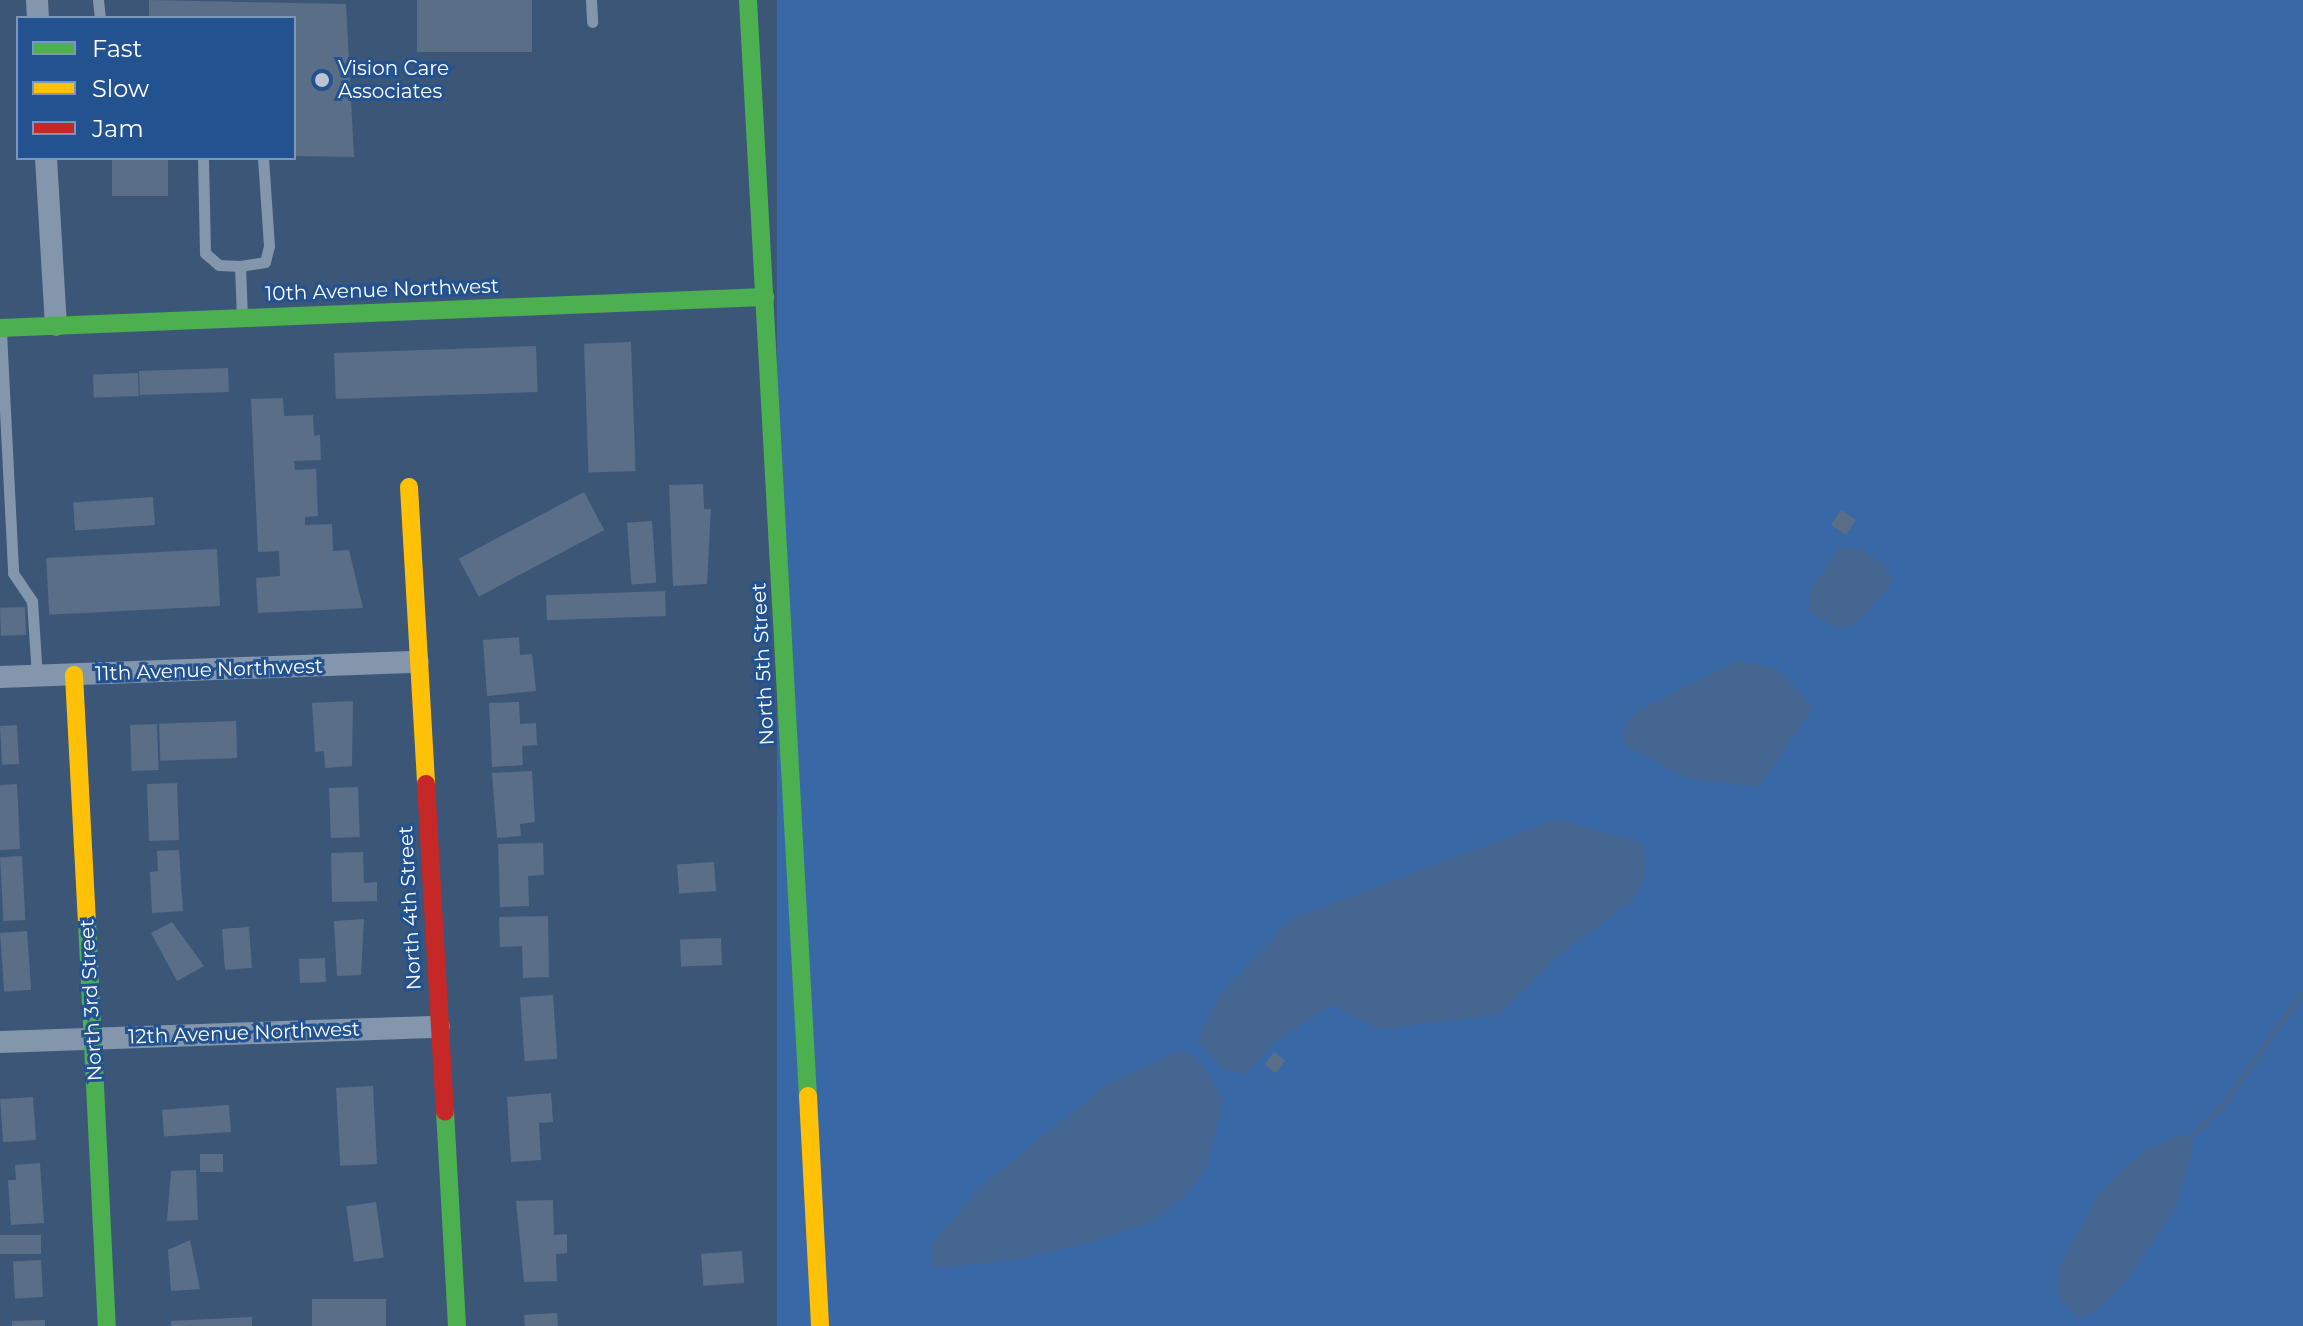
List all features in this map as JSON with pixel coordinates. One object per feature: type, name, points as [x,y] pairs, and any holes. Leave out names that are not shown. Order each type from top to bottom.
[{"type":"street","name":"North 5th Street","points":[[748,0],[820,1326]]},
{"type":"street","points":[[46,160],[56,325]]},
{"type":"street","name":"10th Avenue Northwest","points":[[0,328],[765,297]]},
{"type":"street","name":"North 4th Street","points":[[409,487],[457,1326]]},
{"type":"street","name":"11th Avenue Northwest","points":[[0,677],[418,662]]},
{"type":"street","name":"North 3rd Street","points":[[74,675],[107,1326]]},
{"type":"street","name":"12th Avenue Northwest","points":[[0,1042],[439,1027]]},
{"type":"lane","points":[[591,0],[592,22]]},
{"type":"lane","points":[[203,160],[205,253],[219,265],[240,266],[265,262],[269,246],[263,160]]},
{"type":"lane","points":[[240,266],[242,318]]},
{"type":"lane","points":[[0,328],[13,573],[32,601],[37,676]]},
{"type":"shaded area","points":[[777,0],[2303,0],[2303,1326],[777,1326]]},
{"type":"shaded area","points":[[1859,548],[1888,567],[1892,584],[1856,624],[1836,628],[1810,613],[1808,593],[1838,549]]},
{"type":"shaded area","points":[[1737,660],[1779,670],[1813,708],[1759,787],[1688,779],[1624,745],[1622,730],[1634,713]]},
{"type":"shaded area","points":[[1556,819],[1640,842],[1647,859],[1642,884],[1630,903],[1556,958],[1499,1015],[1380,1029],[1331,1005],[1272,1045],[1246,1075],[1223,1069],[1196,1040],[1219,996],[1291,919]]},
{"type":"shaded area","points":[[1179,1050],[1197,1057],[1224,1099],[1205,1171],[1183,1198],[1152,1222],[1092,1242],[1020,1259],[933,1269],[931,1244],[984,1183],[1107,1084]]},
{"type":"shaded area","points":[[2179,1134],[2190,1138],[2193,1151],[2174,1211],[2121,1288],[2091,1314],[2076,1317],[2057,1295],[2057,1271],[2101,1190],[2138,1155]]},
{"type":"building","name":"Vision Care Associates","points":[[149,0],[346,4],[354,157],[296,156],[296,16],[149,16]]},
{"type":"building","points":[[417,0],[532,0],[532,52],[417,52]]},
{"type":"building","points":[[112,160],[168,160],[168,196],[112,196]]},
{"type":"building","points":[[631,342],[636,471],[589,473],[584,344]]},
{"type":"building","points":[[536,346],[538,392],[336,399],[334,353]]},
{"type":"building","points":[[228,368],[229,392],[140,395],[139,371]]},
{"type":"building","points":[[138,373],[139,396],[94,398],[93,375]]},
{"type":"building","points":[[283,398],[284,416],[313,415],[314,436],[320,435],[321,460],[294,461],[295,470],[316,469],[318,516],[305,517],[305,525],[332,524],[333,551],[349,550],[363,608],[258,613],[256,578],[280,576],[279,551],[258,552],[251,399]]},
{"type":"building","points":[[703,484],[704,509],[711,509],[707,584],[673,586],[669,485]]},
{"type":"building","points":[[584,492],[604,530],[479,597],[459,559]]},
{"type":"building","points":[[153,497],[155,525],[75,531],[73,503]]},
{"type":"building","points":[[1841,510],[1856,520],[1846,535],[1831,525]]},
{"type":"building","points":[[652,521],[656,583],[631,585],[627,523]]},
{"type":"building","points":[[217,549],[220,606],[49,615],[46,558]]},
{"type":"building","points":[[665,591],[666,616],[547,620],[546,595]]},
{"type":"building","points":[[25,607],[26,635],[1,636],[0,608]]},
{"type":"building","points":[[519,637],[520,655],[532,654],[536,691],[487,696],[483,640]]},
{"type":"building","points":[[353,701],[352,766],[325,768],[324,751],[315,752],[312,703]]},
{"type":"building","points":[[519,702],[520,724],[536,723],[537,745],[522,746],[523,765],[492,767],[489,703]]},
{"type":"building","points":[[236,721],[237,758],[160,761],[159,724]]},
{"type":"building","points":[[157,724],[159,770],[132,771],[130,725]]},
{"type":"building","points":[[17,725],[19,764],[2,765],[0,726]]},
{"type":"building","points":[[532,771],[535,822],[520,824],[521,836],[497,838],[492,773]]},
{"type":"building","points":[[177,783],[179,840],[149,841],[147,784]]},
{"type":"building","points":[[17,784],[20,849],[0,850],[0,785]]},
{"type":"building","points":[[358,787],[360,837],[331,838],[329,788]]},
{"type":"building","points":[[543,843],[544,875],[528,876],[529,906],[500,907],[498,844]]},
{"type":"building","points":[[179,850],[183,911],[152,913],[150,872],[158,871],[157,851]]},
{"type":"building","points":[[363,852],[364,883],[377,882],[377,901],[332,902],[331,853]]},
{"type":"building","points":[[22,856],[25,920],[3,921],[0,857]]},
{"type":"building","points":[[714,862],[716,891],[679,894],[677,865]]},
{"type":"building","points":[[548,916],[549,977],[523,978],[522,946],[500,947],[499,917]]},
{"type":"building","points":[[364,919],[361,975],[337,976],[334,921]]},
{"type":"building","points":[[172,922],[204,966],[177,981],[151,933]]},
{"type":"building","points":[[249,927],[252,968],[225,970],[222,929]]},
{"type":"building","points":[[27,931],[31,990],[4,992],[0,933]]},
{"type":"building","points":[[721,938],[722,965],[681,966],[680,939]]},
{"type":"building","points":[[325,958],[326,982],[300,983],[299,959]]},
{"type":"building","points":[[553,995],[557,1059],[525,1061],[520,997]]},
{"type":"building","points":[[1274,1052],[1285,1060],[1276,1073],[1265,1065]]},
{"type":"building","points":[[373,1086],[377,1164],[340,1166],[336,1088]]},
{"type":"building","points":[[551,1093],[553,1122],[539,1123],[541,1160],[511,1162],[507,1097]]},
{"type":"building","points":[[33,1097],[36,1140],[3,1142],[0,1099]]},
{"type":"building","points":[[229,1105],[231,1132],[164,1137],[162,1110]]},
{"type":"building","points":[[200,1154],[223,1154],[223,1172],[200,1172]]},
{"type":"building","points":[[40,1163],[44,1223],[11,1225],[8,1180],[16,1180],[15,1165]]},
{"type":"building","points":[[196,1170],[198,1220],[167,1221],[171,1171]]},
{"type":"building","points":[[553,1200],[554,1235],[567,1234],[567,1253],[556,1254],[557,1281],[524,1282],[516,1201]]},
{"type":"building","points":[[376,1202],[384,1257],[354,1262],[346,1206]]},
{"type":"building","points":[[0,1235],[41,1235],[41,1254],[0,1254]]},
{"type":"building","points":[[190,1240],[200,1289],[171,1291],[168,1250]]},
{"type":"building","points":[[742,1251],[744,1283],[703,1286],[701,1254]]},
{"type":"building","points":[[41,1260],[43,1297],[15,1298],[13,1261]]},
{"type":"building","points":[[312,1299],[386,1299],[386,1326],[312,1326]]},
{"type":"building","points":[[557,1313],[558,1326],[525,1326],[524,1315]]},
{"type":"building","points":[[252,1317],[252,1326],[171,1326],[171,1321]]},
{"type":"building","points":[[45,1320],[45,1326],[12,1326],[12,1321]]},
{"type":"waterway","points":[[2190,1138],[2225,1103],[2303,992]]},
{"type":"traffic: fast","points":[[748,0],[808,1096]]},
{"type":"traffic: fast","points":[[0,328],[765,297]]},
{"type":"traffic: fast","points":[[87,922],[107,1326]]},
{"type":"traffic: fast","points":[[445,1111],[457,1326]]},
{"type":"traffic: slow","points":[[409,487],[426,784]]},
{"type":"traffic: slow","points":[[74,675],[87,922]]},
{"type":"traffic: slow","points":[[808,1096],[820,1326]]},
{"type":"traffic: jam","points":[[426,784],[445,1111]]},
{"type":"place","name":"Vision Care Associates","points":[[322,80]]}]
